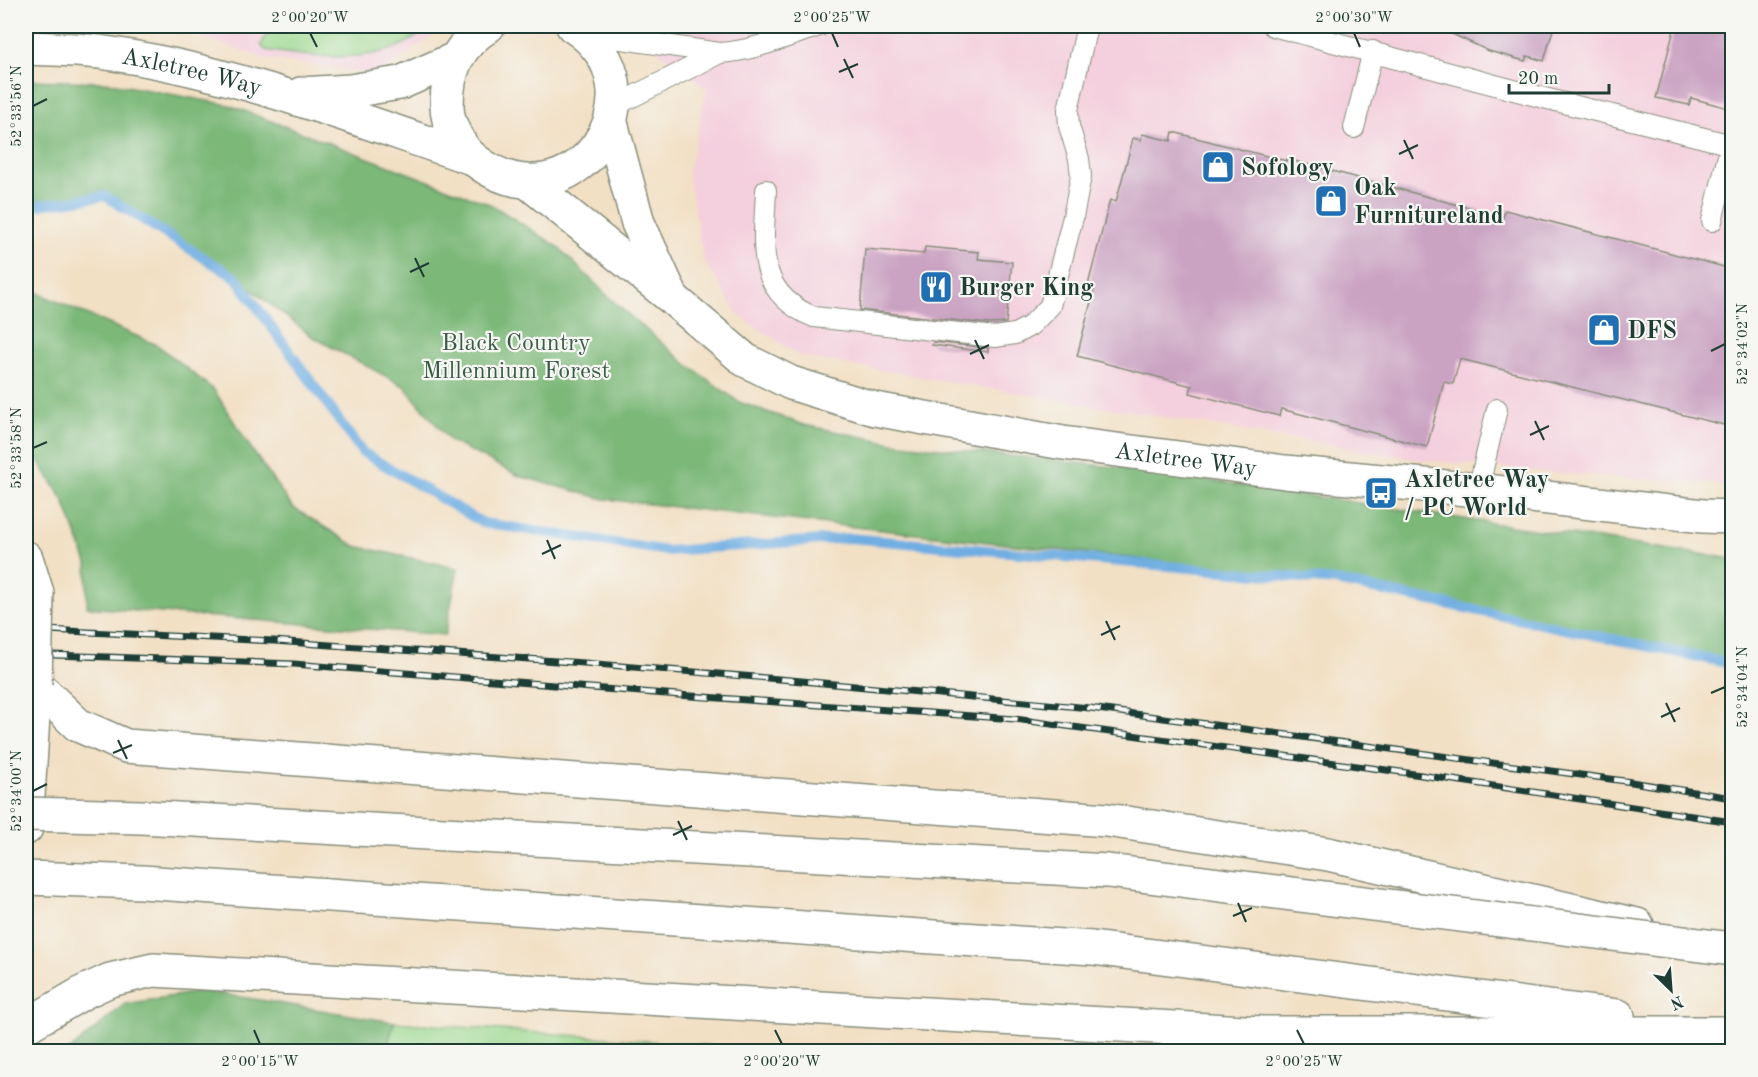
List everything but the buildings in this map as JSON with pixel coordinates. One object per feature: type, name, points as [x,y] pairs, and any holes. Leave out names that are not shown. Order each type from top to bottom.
[{"type":"main road","name":"Axletree Way","points":[[580,30],[603,55],[613,80],[612,115],[638,223],[672,298]]},
{"type":"main road","name":"Axletree Way","points":[[286,96],[400,83],[473,36]]},
{"type":"main road","points":[[473,36],[447,85],[447,111],[456,137],[472,158],[488,170],[507,178],[528,182],[549,180],[570,172],[588,159],[602,142],[612,115]]},
{"type":"main road","name":"Axletree Way","points":[[26,48],[97,52],[169,64],[286,96],[472,158]]},
{"type":"main road","name":"Axletree Way","points":[[528,182],[745,360],[791,383],[875,409],[1063,443],[1285,472],[1478,490],[1703,516],[1732,517]]},
{"type":"main road","points":[[26,558],[37,593],[26,828]]},
{"type":"main road","points":[[34,684],[78,725],[126,746],[1107,820],[1328,854],[1732,948]]},
{"type":"main road","points":[[26,814],[141,816],[1108,871],[1732,948]]},
{"type":"main road","points":[[26,878],[142,882],[1092,948],[1732,1032]]},
{"type":"main road","points":[[26,1026],[84,992],[110,980],[153,970],[1262,1033],[1732,1032]]},
{"type":"lane","points":[[580,30],[720,53],[755,48],[819,26]]},
{"type":"lane","points":[[766,190],[764,254],[766,266],[786,302],[798,310],[814,317],[995,338],[1015,334],[1030,327],[1050,306],[1073,217],[1080,176],[1079,159],[1069,126],[1068,110],[1087,26]]},
{"type":"lane","points":[[1273,26],[1732,145],[1712,221]]},
{"type":"lane","points":[[1354,128],[1373,51]]},
{"type":"lane","points":[[612,115],[720,53]]},
{"type":"lane","points":[[1478,490],[1497,409]]},
{"type":"shaded area","points":[[162,26],[461,26],[440,31],[378,74],[266,59]]},
{"type":"shaded area","points":[[626,26],[1732,26],[1732,485],[1543,472],[1414,459],[801,357],[738,315],[703,259],[688,173],[707,89]]},
{"type":"green space","points":[[271,26],[428,26],[413,39],[394,48],[373,54],[328,57],[265,50],[261,45]]},
{"type":"green space","name":"Black Country Millennium Forest","points":[[26,80],[105,82],[229,105],[492,205],[557,246],[614,302],[685,363],[739,402],[804,425],[893,443],[1132,469],[1732,559],[1732,664],[1336,581],[604,499],[519,476],[450,441],[404,386],[313,337],[236,278],[105,196],[26,207]]},
{"type":"green space","points":[[26,288],[157,345],[214,390],[292,507],[355,546],[458,568],[445,635],[87,607],[87,563],[63,499],[26,443]]},
{"type":"green space","points":[[204,991],[394,1022],[386,1051],[69,1051],[125,1004]]},
{"type":"green space","points":[[394,1022],[781,1051],[386,1052]]},
{"type":"waterway","points":[[26,207],[105,196],[236,278],[362,452],[483,523],[667,551],[850,538],[1336,581],[1732,664]]},
{"type":"railway","points":[[26,629],[274,641],[584,663],[1090,708],[1625,781],[1732,798]]},
{"type":"railway","points":[[26,654],[294,664],[1015,719],[1401,772],[1732,822]]},
{"type":"place","name":"Sofology","points":[[1218,167]]},
{"type":"place","name":"Oak Furnitureland","points":[[1331,201]]},
{"type":"place","name":"Burger King","points":[[936,287]]},
{"type":"place","name":"DFS","points":[[1604,330]]},
{"type":"place","name":"Axletree Way / PC World","points":[[1381,493]]}]
